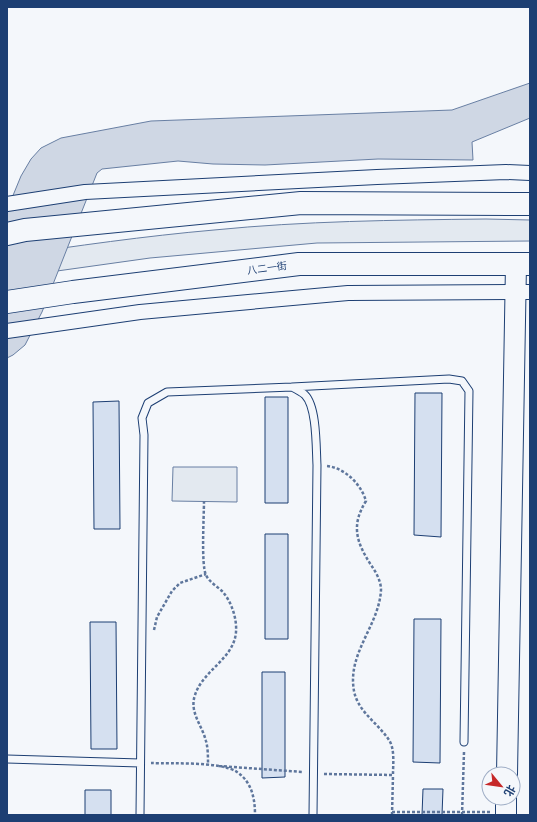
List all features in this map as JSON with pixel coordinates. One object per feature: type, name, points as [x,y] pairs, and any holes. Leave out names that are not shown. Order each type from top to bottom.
[{"type":"main road","points":[[7,234],[25,230],[301,203],[530,204]]},
{"type":"main road","name":"八二一街","points":[[7,302],[73,292],[299,264],[523,264]]},
{"type":"street","points":[[7,204],[85,192],[399,176],[506,172],[530,173]]},
{"type":"street","points":[[507,766],[523,264]]},
{"type":"street","points":[[7,330],[140,312],[348,293],[523,292]]},
{"type":"lane","points":[[140,815],[144,435],[142,418],[148,403],[167,392],[449,379],[462,381],[469,391],[464,742]]},
{"type":"lane","points":[[292,387],[306,395],[312,408],[315,423],[317,465],[313,815]]},
{"type":"lane","points":[[7,759],[140,763]]},
{"type":"path","points":[[317,465],[334,467],[351,477],[364,492],[366,501],[360,511],[356,528],[357,539],[368,560],[378,574],[381,588],[378,608],[355,661],[353,675],[354,691],[357,701],[390,741],[393,753],[392,814],[462,814],[502,808]]},
{"type":"path","points":[[204,501],[204,562],[206,574],[230,603],[235,618],[236,633],[232,647],[222,661],[201,681],[194,695],[193,707],[196,720],[206,741],[208,765]]},
{"type":"path","points":[[141,644],[150,638],[155,627],[157,617],[172,591],[180,583],[206,574]]},
{"type":"path","points":[[462,814],[464,742]]},
{"type":"path","points":[[140,763],[208,765],[313,773],[393,775]]},
{"type":"path","points":[[219,766],[237,772],[248,784],[255,799],[255,815]]},
{"type":"shaded area","points":[[530,83],[530,118],[472,142],[473,160],[378,159],[265,165],[213,164],[178,161],[102,169],[97,173],[42,312],[25,345],[7,358],[7,210],[21,176],[31,159],[41,148],[61,138],[151,121],[452,110]]},
{"type":"shaded area","points":[[486,219],[530,220],[530,241],[317,243],[150,258],[7,278],[7,256],[136,238],[248,227],[316,223]]},
{"type":"shaded area","points":[[173,467],[237,467],[237,502],[172,501]]},
{"type":"building","points":[[415,393],[442,393],[441,537],[414,535]]},
{"type":"building","points":[[265,397],[288,397],[288,503],[265,503]]},
{"type":"building","points":[[119,401],[120,529],[94,529],[93,402]]},
{"type":"building","points":[[265,534],[288,534],[288,639],[265,639]]},
{"type":"building","points":[[414,619],[441,619],[440,763],[413,762]]},
{"type":"building","points":[[90,622],[116,622],[117,749],[91,749]]},
{"type":"building","points":[[262,672],[285,672],[285,777],[262,778]]},
{"type":"building","points":[[423,789],[443,789],[442,815],[422,815]]},
{"type":"building","points":[[85,790],[111,790],[111,815],[85,815]]}]
